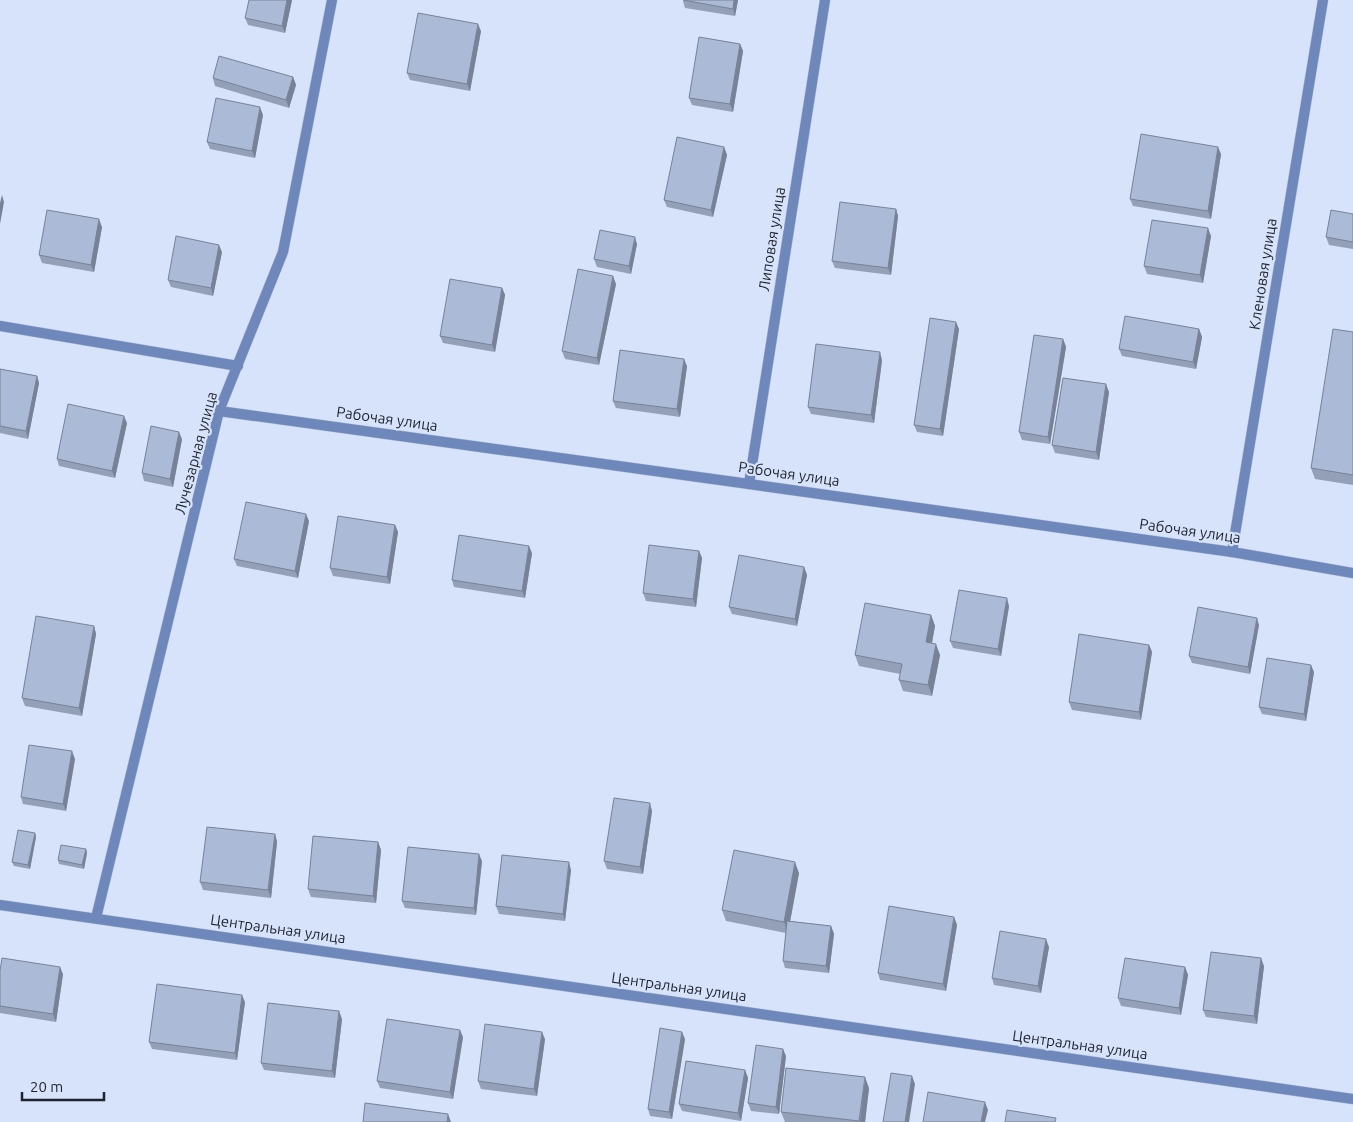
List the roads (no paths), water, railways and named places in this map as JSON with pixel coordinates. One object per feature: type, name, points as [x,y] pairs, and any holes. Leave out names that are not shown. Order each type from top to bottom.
[{"type":"street","name":"Лучезарная улица","points":[[96,918],[219,412],[283,252],[332,0]]},
{"type":"street","name":"Липовая улица","points":[[749,484],[825,0]]},
{"type":"street","name":"Кленовая улица","points":[[1232,552],[1323,0]]},
{"type":"street","points":[[0,326],[238,366]]},
{"type":"street","name":"Рабочая улица","points":[[219,412],[1232,552],[1353,573]]},
{"type":"street","name":"Центральная улица","points":[[0,905],[1353,1099]]}]
